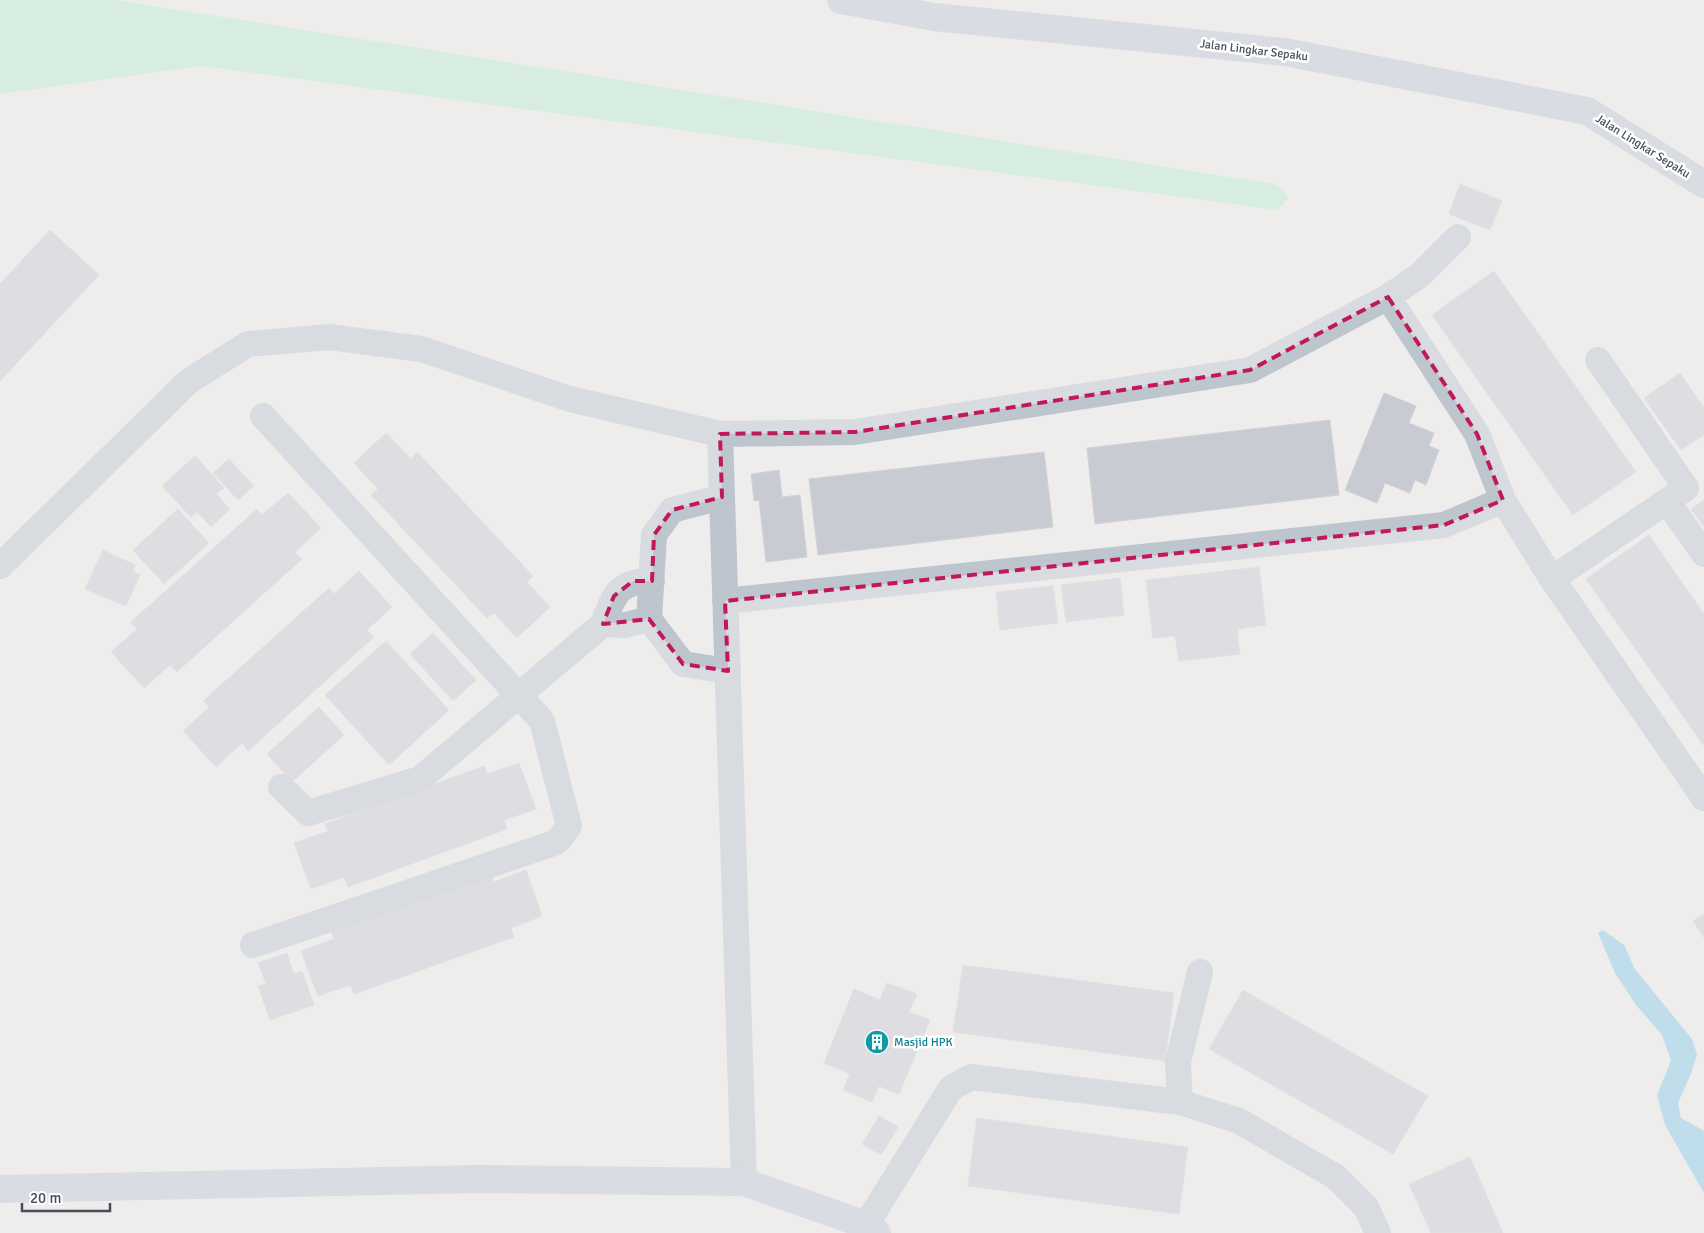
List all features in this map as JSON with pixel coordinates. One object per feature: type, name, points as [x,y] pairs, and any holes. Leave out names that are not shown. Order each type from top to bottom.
[{"type":"street","name":"Jalan Lingkar Sepaku","points":[[841,0],[934,17],[1285,52],[1587,111],[1704,184]]},
{"type":"street","points":[[0,566],[189,381],[248,344],[329,337],[421,349],[570,399],[720,434],[855,432],[1250,370],[1388,297],[1420,275],[1458,237]]},
{"type":"street","points":[[1388,297],[1477,434],[1503,500],[1552,579],[1704,798]]},
{"type":"street","points":[[1552,579],[1686,488],[1598,360]]},
{"type":"street","points":[[253,945],[556,842],[569,826],[542,720],[263,416]]},
{"type":"street","points":[[720,434],[744,1182]]},
{"type":"street","points":[[722,497],[672,510],[654,535],[649,619],[682,664],[728,671]]},
{"type":"street","points":[[725,601],[1444,525],[1503,500]]},
{"type":"street","points":[[1667,500],[1704,554]]},
{"type":"street","points":[[281,787],[308,813],[420,779],[603,624],[614,596],[633,581],[652,581]]},
{"type":"street","points":[[603,624],[625,625],[649,619]]},
{"type":"street","points":[[1180,1102],[1178,1062],[1200,972]]},
{"type":"street","points":[[0,1190],[477,1179],[744,1182],[871,1229],[951,1088],[971,1077],[1180,1102],[1239,1120],[1336,1177],[1366,1207],[1378,1233]]},
{"type":"highlighted area","points":[[1388,297],[1477,434],[1503,500],[1444,525],[725,601],[728,671],[683,664],[649,619],[603,624],[614,596],[633,581],[652,581],[654,535],[672,510],[722,497],[720,434],[855,432],[1250,370]]},
{"type":"green space","points":[[0,0],[116,0],[1274,184],[1285,191],[1288,199],[1277,210],[201,66],[0,94]]},
{"type":"water","points":[[1603,930],[1625,946],[1634,968],[1692,1039],[1697,1054],[1678,1103],[1681,1118],[1704,1131],[1704,1193],[1665,1125],[1657,1095],[1671,1061],[1662,1035],[1636,1005],[1615,973],[1598,933]]},
{"type":"building","points":[[1460,184],[1502,201],[1490,230],[1449,214]]},
{"type":"building","points":[[50,230],[99,275],[0,381],[0,284]]},
{"type":"building","points":[[1494,271],[1636,472],[1573,515],[1432,315]]},
{"type":"building","points":[[1680,373],[1704,408],[1704,435],[1681,450],[1644,398]]},
{"type":"building","points":[[1384,393],[1416,406],[1409,423],[1434,433],[1429,446],[1439,450],[1426,485],[1415,480],[1410,493],[1385,483],[1377,503],[1345,490]]},
{"type":"building","points":[[1330,420],[1339,495],[1095,524],[1087,448]]},
{"type":"building","points":[[386,433],[411,459],[417,452],[533,576],[527,582],[550,607],[517,638],[494,613],[487,618],[371,495],[378,489],[354,463]]},
{"type":"building","points":[[1044,452],[1053,527],[818,555],[809,479]]},
{"type":"building","points":[[195,456],[224,488],[216,494],[230,509],[211,527],[197,512],[191,517],[162,486]]},
{"type":"building","points":[[229,459],[254,486],[238,500],[213,473]]},
{"type":"building","points":[[779,470],[782,497],[800,495],[807,557],[766,562],[759,500],[754,501],[751,474]]},
{"type":"building","points":[[288,493],[321,528],[295,552],[302,559],[177,672],[170,665],[144,688],[111,652],[137,629],[131,622],[257,509],[262,515]]},
{"type":"building","points":[[1704,500],[1704,527],[1691,509]]},
{"type":"building","points":[[178,509],[209,543],[164,584],[133,550]]},
{"type":"building","points":[[1649,535],[1704,614],[1704,746],[1586,579]]},
{"type":"building","points":[[103,550],[135,565],[133,572],[140,575],[126,606],[85,589]]},
{"type":"building","points":[[1259,567],[1266,625],[1237,629],[1240,654],[1179,661],[1175,636],[1153,638],[1146,580]]},
{"type":"building","points":[[359,571],[392,607],[367,630],[374,637],[248,751],[242,743],[216,767],[183,731],[209,707],[203,701],[329,588],[334,594]]},
{"type":"building","points":[[1120,578],[1124,615],[1066,622],[1061,585]]},
{"type":"building","points":[[1053,586],[1058,623],[1000,630],[996,592]]},
{"type":"building","points":[[433,633],[476,680],[453,701],[410,654]]},
{"type":"building","points":[[386,641],[449,710],[389,765],[325,695]]},
{"type":"building","points":[[319,707],[344,735],[292,782],[267,754]]},
{"type":"building","points":[[519,763],[536,809],[504,820],[507,829],[348,887],[344,877],[311,889],[294,843],[328,831],[325,824],[484,766],[487,774]]},
{"type":"building","points":[[526,870],[542,916],[511,928],[514,937],[354,994],[351,985],[318,996],[301,951],[334,939],[331,931],[491,874],[494,882]]},
{"type":"building","points":[[1704,914],[1704,938],[1693,921]]},
{"type":"building","points":[[287,953],[294,974],[302,971],[314,1005],[270,1020],[258,986],[266,984],[258,963]]},
{"type":"building","points":[[963,965],[1174,993],[1165,1061],[953,1032]]},
{"type":"building","name":"Masjid HPK","points":[[887,983],[917,994],[909,1012],[930,1020],[899,1094],[879,1086],[872,1102],[843,1090],[850,1074],[824,1063],[854,989],[880,1000]]},
{"type":"building","points":[[1243,990],[1428,1096],[1393,1154],[1209,1049]]},
{"type":"building","points":[[879,1116],[898,1127],[881,1155],[862,1144]]},
{"type":"building","points":[[977,1118],[1188,1147],[1179,1214],[968,1186]]},
{"type":"building","points":[[1470,1157],[1503,1233],[1431,1233],[1409,1184]]},
{"type":"place","name":"Masjid HPK","points":[[877,1042]]}]
